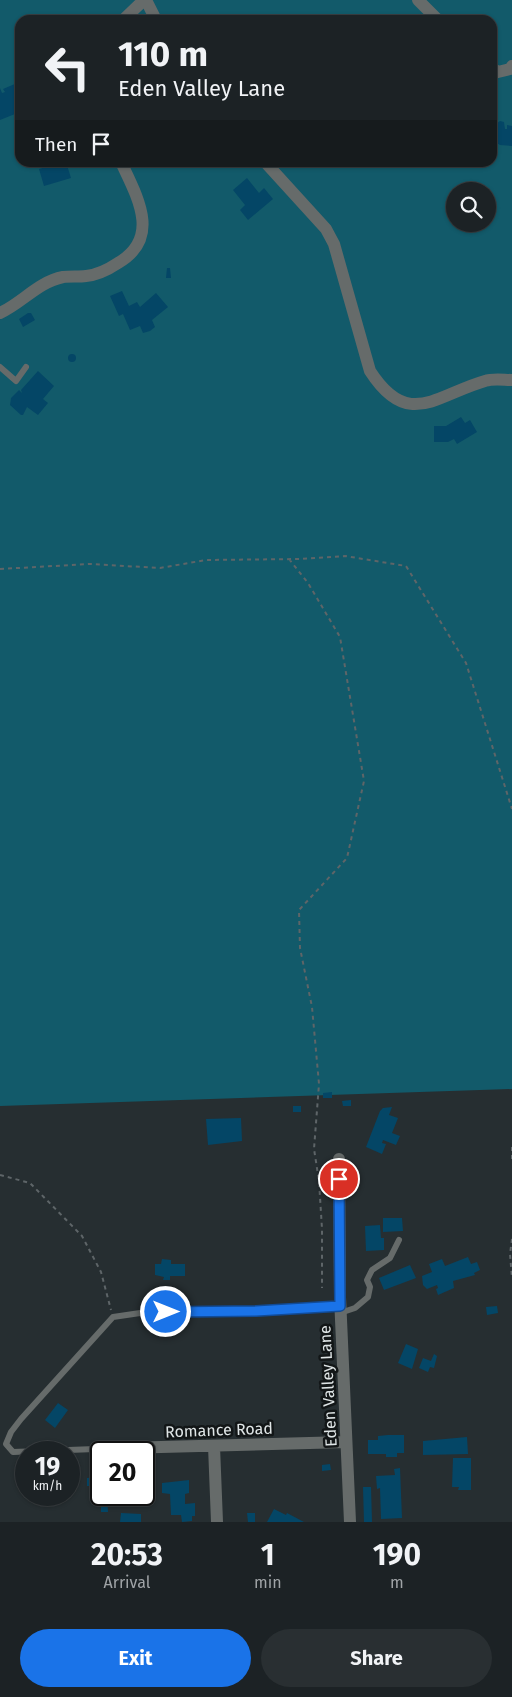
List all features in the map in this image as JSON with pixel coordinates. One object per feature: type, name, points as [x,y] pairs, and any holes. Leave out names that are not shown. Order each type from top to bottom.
[{"type":"street","points":[[128,15],[145,0],[153,15]]},
{"type":"street","points":[[418,0],[433,15]]},
{"type":"street","points":[[497,71],[510,69],[512,66]]},
{"type":"street","points":[[0,314],[38,287],[63,277],[87,276],[109,268],[130,256],[141,240],[143,221],[135,192],[123,167]]},
{"type":"street","points":[[270,167],[326,229],[334,244],[370,371],[381,389],[403,403],[420,405],[445,398],[486,380],[512,380]]},
{"type":"street","name":"Eden Valley Lane","points":[[339,1159],[340,1310],[350,1522]]},
{"type":"street","name":"Romance Road","points":[[155,1447],[346,1442]]},
{"type":"street","points":[[214,1446],[218,1522]]},
{"type":"lane","points":[[0,367],[16,381],[26,367]]},
{"type":"lane","points":[[113,1317],[148,1312],[340,1310],[355,1308],[368,1297],[370,1287],[367,1280],[372,1270],[390,1258],[399,1240]]},
{"type":"lane","name":"Romance Road","points":[[90,1449],[12,1452],[6,1444],[11,1432],[21,1419],[113,1317]]},
{"type":"path","points":[[0,569],[90,564],[160,568],[206,560],[345,556],[406,566],[466,663],[512,809]]},
{"type":"path","points":[[289,559],[308,583],[340,638],[364,780],[347,858],[299,910],[300,948],[312,1007],[319,1084],[314,1149],[321,1219],[322,1288]]},
{"type":"path","points":[[512,1148],[512,1160]]},
{"type":"path","points":[[0,1175],[30,1183],[82,1236],[101,1272],[113,1317]]},
{"type":"path","points":[[512,1239],[510,1254],[512,1278]]},
{"type":"shaded area","points":[[0,0],[512,0],[512,1089],[0,1106]]},
{"type":"building","points":[[15,84],[15,114],[0,120],[0,88],[2,93],[5,92],[3,89]]},
{"type":"building","points":[[500,121],[504,122],[505,129],[507,129],[507,125],[512,126],[512,146],[497,143],[497,123]]},
{"type":"building","points":[[46,167],[68,167],[71,178],[44,186],[39,169]]},
{"type":"building","points":[[247,178],[259,193],[264,188],[273,199],[248,220],[240,210],[245,205],[233,190]]},
{"type":"building","points":[[167,268],[170,268],[171,278],[166,278]]},
{"type":"building","points":[[122,291],[129,306],[137,302],[140,307],[156,293],[168,307],[152,320],[155,327],[143,333],[140,326],[130,330],[123,314],[119,316],[110,296]]},
{"type":"building","points":[[31,313],[35,320],[23,327],[19,319]]},
{"type":"building","points":[[72,354],[76,358],[72,362],[68,358]]},
{"type":"building","points":[[38,371],[54,386],[43,399],[48,403],[38,415],[27,407],[23,415],[21,415],[10,405],[11,398],[19,390],[22,393],[21,390]]},
{"type":"building","points":[[461,417],[465,423],[470,420],[477,432],[457,444],[454,439],[448,442],[434,442],[434,426],[446,426]]},
{"type":"building","points":[[332,1092],[332,1098],[323,1098],[323,1093]]},
{"type":"building","points":[[351,1100],[351,1106],[343,1106],[342,1101]]},
{"type":"building","points":[[293,1106],[301,1106],[301,1112],[293,1112]]},
{"type":"building","points":[[392,1107],[389,1115],[398,1118],[392,1133],[400,1136],[396,1145],[383,1140],[382,1143],[386,1144],[382,1154],[366,1147],[380,1111],[383,1108]]},
{"type":"building","points":[[241,1118],[242,1141],[208,1145],[206,1119]]},
{"type":"building","points":[[383,1218],[402,1218],[403,1231],[383,1232]]},
{"type":"building","points":[[380,1225],[381,1238],[384,1238],[384,1250],[366,1251],[365,1226]]},
{"type":"building","points":[[468,1257],[471,1264],[477,1262],[480,1270],[474,1273],[475,1275],[453,1281],[454,1288],[438,1295],[437,1285],[427,1289],[423,1285],[422,1276],[432,1272],[429,1264],[442,1259],[445,1266]]},
{"type":"building","points":[[162,1259],[171,1260],[171,1264],[185,1264],[185,1276],[170,1276],[170,1280],[163,1280],[164,1277],[155,1275],[155,1264],[161,1264]]},
{"type":"building","points":[[410,1265],[416,1278],[384,1290],[379,1278]]},
{"type":"building","points":[[497,1306],[498,1313],[487,1315],[486,1307]]},
{"type":"building","points":[[406,1344],[418,1349],[412,1369],[398,1363]]},
{"type":"building","points":[[434,1354],[437,1356],[434,1368],[430,1367],[428,1372],[419,1368],[423,1358],[431,1361]]},
{"type":"building","points":[[58,1403],[68,1410],[55,1428],[45,1420]]},
{"type":"building","points":[[404,1435],[404,1453],[397,1453],[397,1457],[386,1457],[386,1454],[368,1454],[368,1440],[378,1440],[378,1436]]},
{"type":"building","points":[[467,1437],[468,1454],[423,1455],[423,1441]]},
{"type":"building","points":[[453,1458],[471,1458],[471,1490],[458,1490],[459,1487],[452,1487]]},
{"type":"building","points":[[330,1464],[331,1470],[322,1471],[322,1465]]},
{"type":"building","points":[[400,1468],[402,1518],[381,1519],[380,1488],[377,1489],[376,1476],[395,1475],[394,1469]]},
{"type":"building","points":[[87,1478],[90,1478],[90,1486],[87,1486]]},
{"type":"building","points":[[189,1480],[189,1493],[185,1494],[185,1504],[195,1503],[195,1516],[192,1516],[192,1521],[182,1522],[181,1515],[171,1515],[170,1494],[162,1493],[162,1483]]},
{"type":"building","points":[[363,1487],[371,1487],[372,1522],[364,1522]]},
{"type":"building","points":[[101,1506],[108,1506],[108,1512],[101,1512]]},
{"type":"building","points":[[274,1509],[286,1515],[287,1513],[304,1522],[267,1522]]},
{"type":"building","points":[[121,1513],[141,1514],[141,1522],[120,1522]]},
{"type":"building","points":[[247,1513],[255,1513],[255,1522],[248,1522]]},
{"type":"route","points":[[166,1312],[256,1311],[340,1306],[339,1179]]}]
